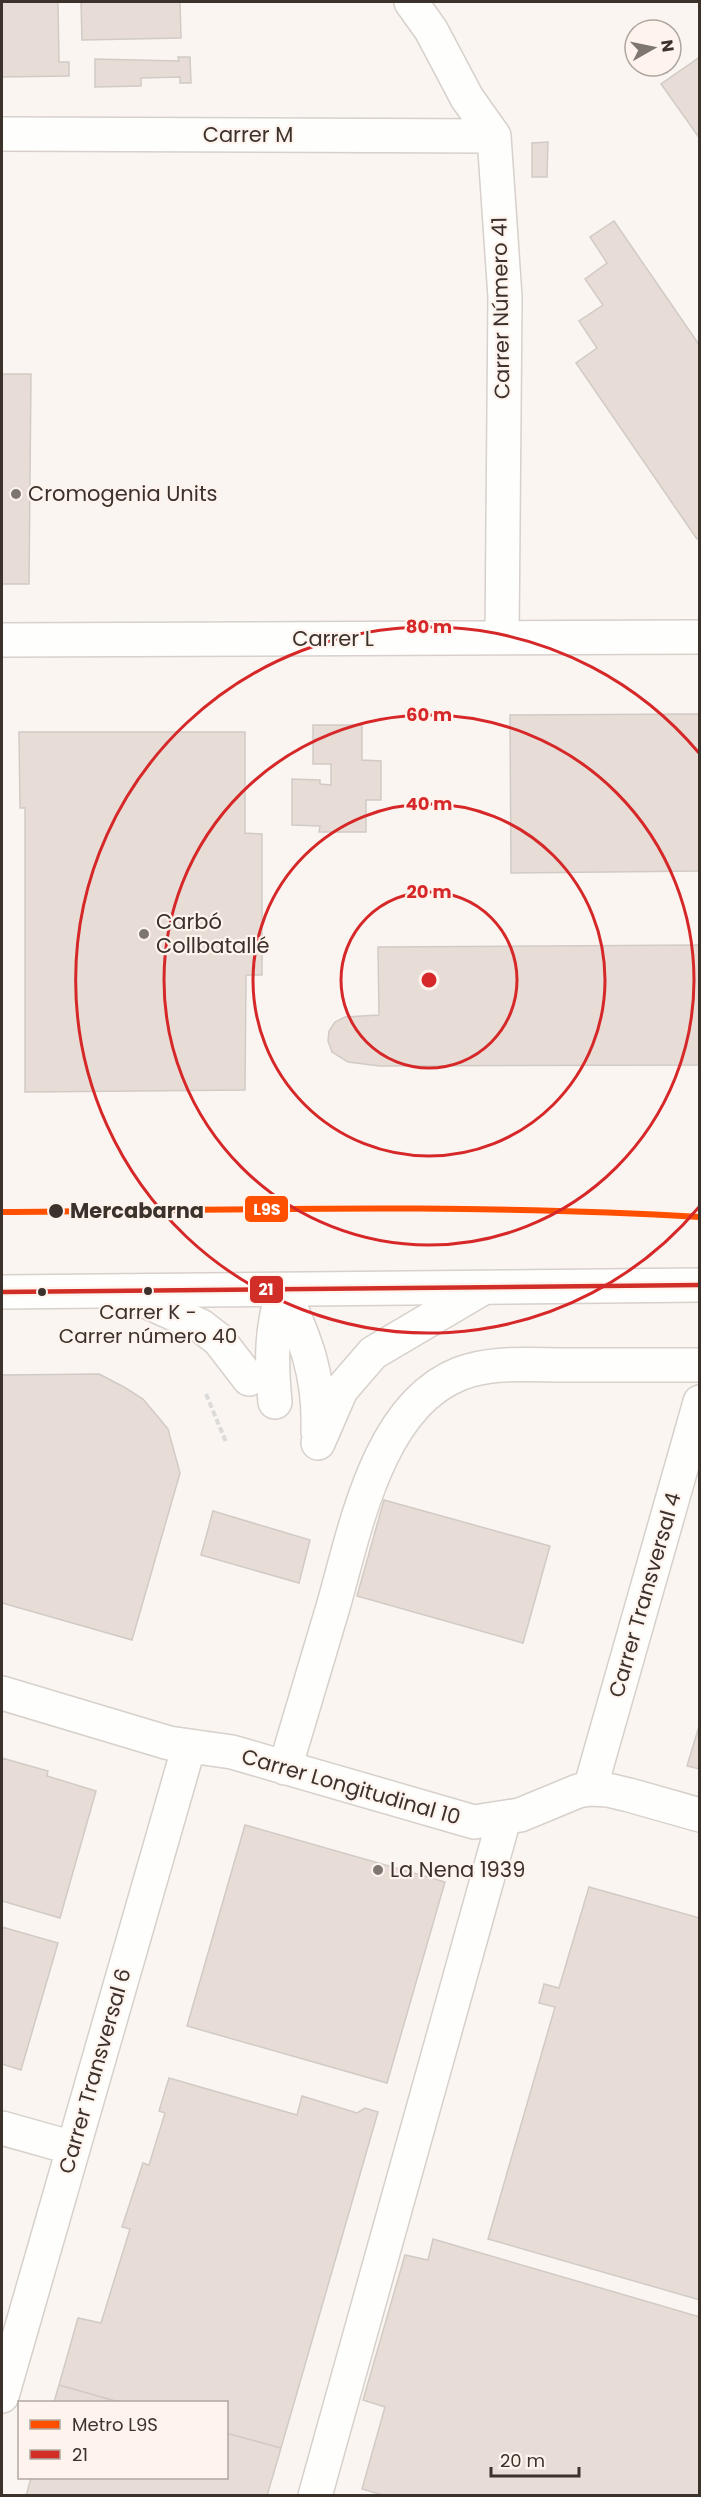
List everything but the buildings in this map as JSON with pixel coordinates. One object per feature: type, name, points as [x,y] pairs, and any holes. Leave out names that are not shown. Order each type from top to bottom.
[{"type":"street","points":[[411,2],[431,30],[467,98],[494,136]]},
{"type":"street","name":"Carrer M","points":[[2,134],[494,136]]},
{"type":"street","name":"Carrer Número 41","points":[[494,136],[505,297],[502,638]]},
{"type":"street","name":"Carrer L","points":[[2,640],[699,637]]},
{"type":"street","points":[[2,1292],[699,1285]]},
{"type":"street","points":[[283,1290],[303,1335],[317,1382],[318,1443],[341,1390],[373,1353],[483,1288]]},
{"type":"street","points":[[275,1402],[272,1351],[274,1320],[283,1290]]},
{"type":"street","points":[[123,1291],[201,1326],[219,1340],[249,1379]]},
{"type":"street","points":[[285,1768],[366,1495],[392,1437],[423,1397],[439,1384],[460,1373],[510,1365],[699,1365]]},
{"type":"street","name":"Carrer Transversal 4","points":[[590,1789],[699,1402]]},
{"type":"street","name":"Carrer Longitudinal 10","points":[[2,1694],[179,1745],[232,1752],[474,1822],[504,1819],[535,1810],[578,1791],[590,1789],[629,1794],[699,1815]]},
{"type":"street","name":"Carrer Transversal 6","points":[[2,2396],[73,2148],[179,1745]]},
{"type":"street","points":[[315,2496],[504,1819]]},
{"type":"street","points":[[2,2127],[73,2148]]},
{"type":"path","points":[[206,1394],[226,1442]]},
{"type":"metro line","name":"L9S","points":[[2,1212],[438,1209],[700,1217]]},
{"type":"transit line","name":"21","points":[[2,1292],[700,1285]]},
{"type":"place","name":"Cromogenia Units","points":[[16,494]]},
{"type":"place","name":"Carbó Collbatallé","points":[[144,934]]},
{"type":"place","name":"Mercabarna","points":[[56,1211]]},
{"type":"place","name":"Carrer K - Carrer número 40","points":[[148,1291]]},
{"type":"place","name":"La Nena 1939","points":[[378,1870]]}]
